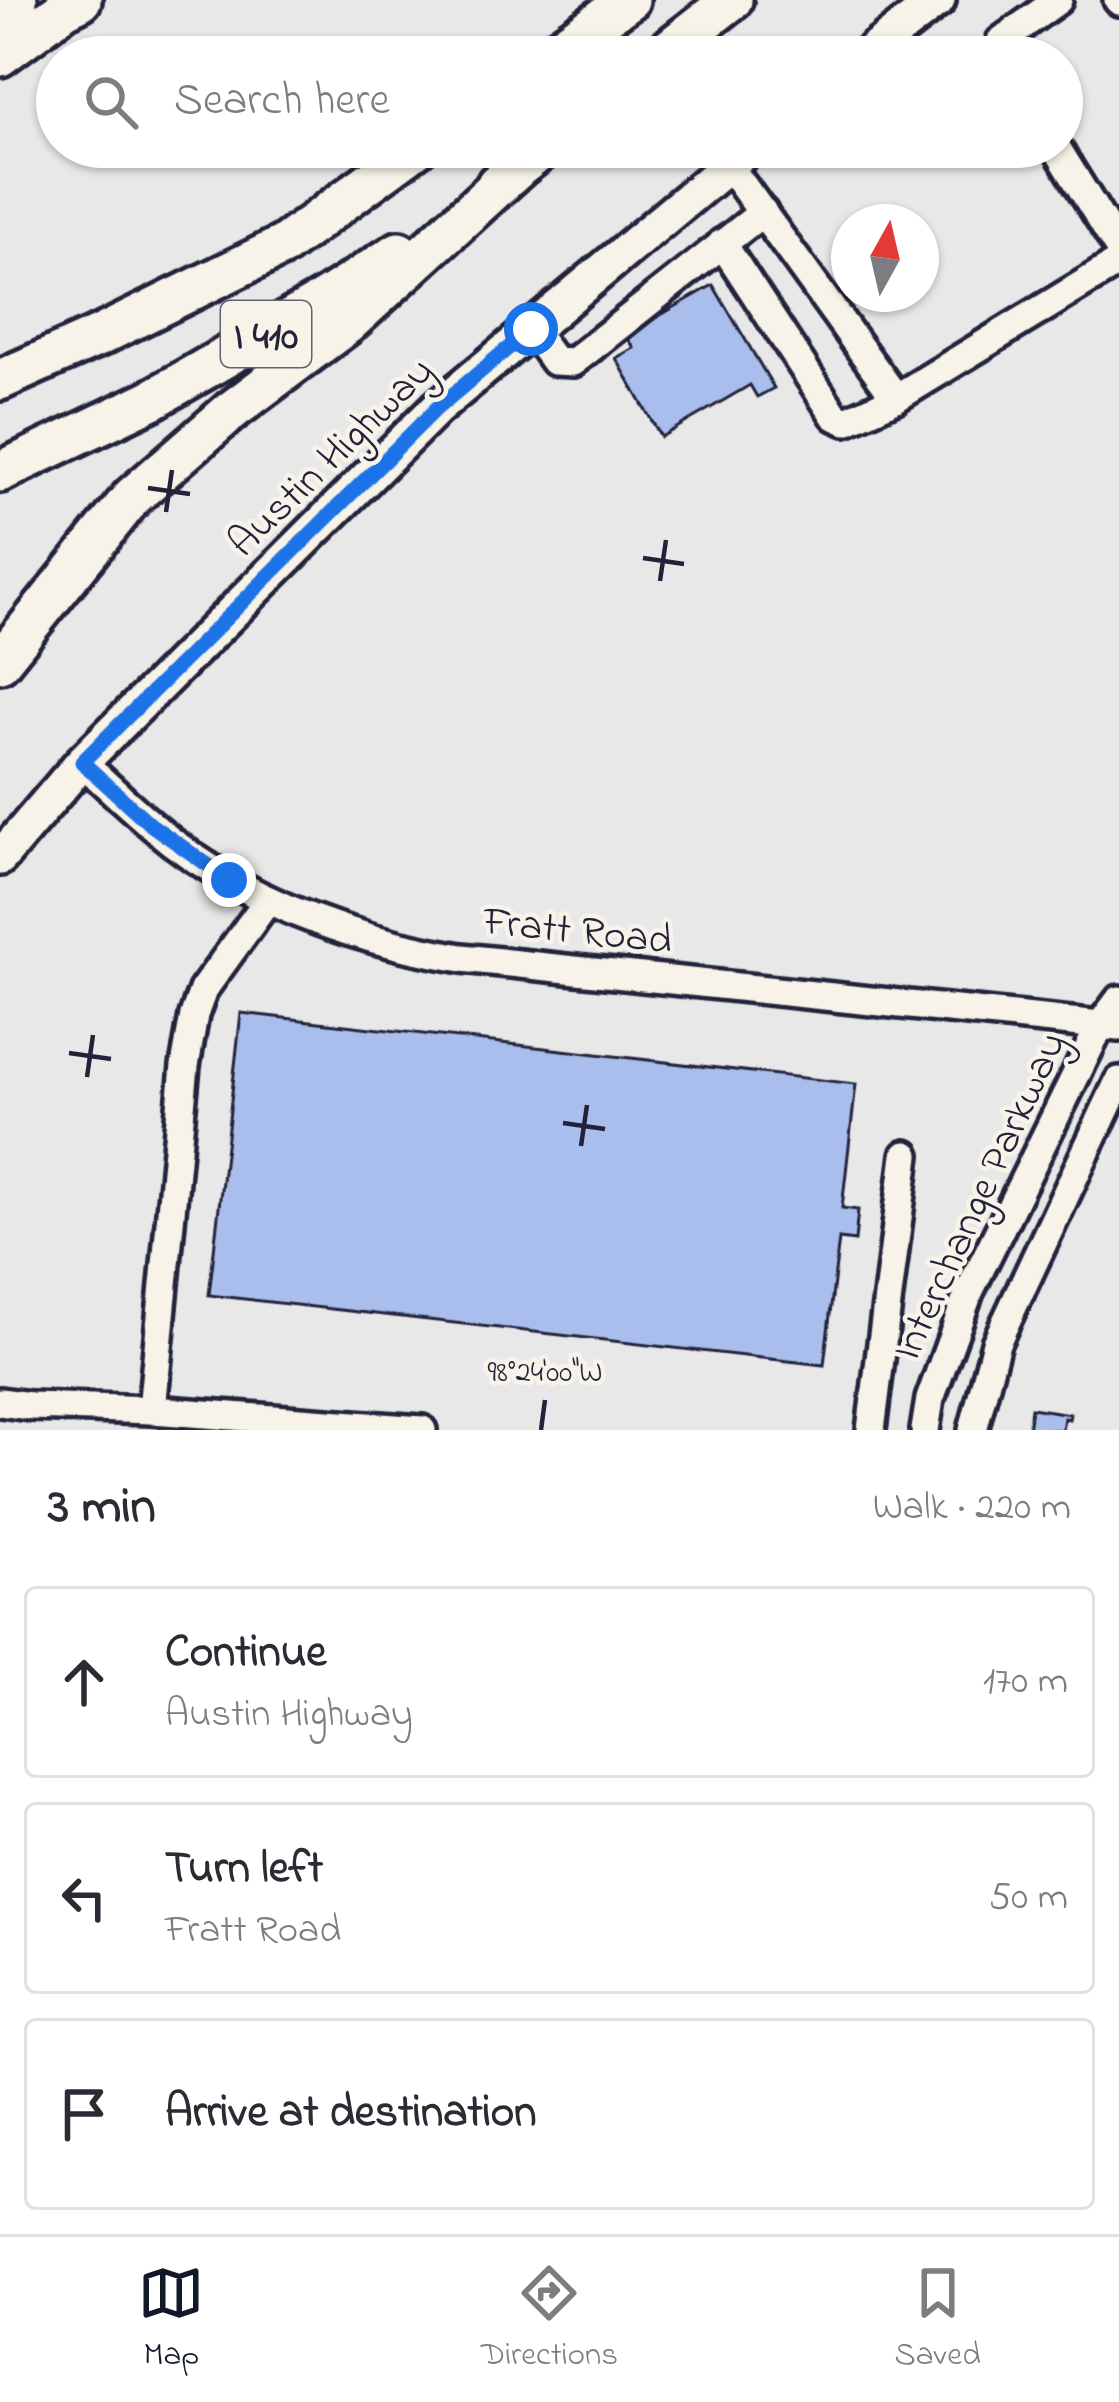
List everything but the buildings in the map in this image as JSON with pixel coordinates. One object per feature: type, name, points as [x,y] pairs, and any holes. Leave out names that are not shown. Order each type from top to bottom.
[{"type":"highway","points":[[0,14],[17,0]]},
{"type":"highway","points":[[0,56],[81,0]]},
{"type":"highway","points":[[542,36],[584,0]]},
{"type":"highway","points":[[577,36],[629,0]]},
{"type":"highway","points":[[686,36],[732,0]]},
{"type":"highway","name":"I 410","points":[[0,380],[284,245],[387,168]]},
{"type":"highway","name":"I 410","points":[[0,472],[153,399],[286,322],[460,213],[518,168]]},
{"type":"highway","points":[[0,662],[132,497],[231,411],[346,325],[520,168]]},
{"type":"main road","points":[[891,36],[938,0]]},
{"type":"main road","name":"Austin Highway","points":[[0,858],[82,762],[437,408],[725,168]]},
{"type":"street","points":[[1007,36],[1058,0]]},
{"type":"street","points":[[744,168],[763,212],[896,398]]},
{"type":"street","points":[[1069,168],[1119,249]]},
{"type":"street","points":[[531,329],[554,361],[573,362],[763,212]]},
{"type":"street","points":[[722,243],[835,416],[846,421],[896,398],[1119,262]]},
{"type":"street","name":"Fratt Road","points":[[82,762],[177,846],[229,880],[342,932],[401,948],[1110,1026]]},
{"type":"street","points":[[152,1410],[184,1066],[194,1015],[203,990],[268,900]]},
{"type":"street","name":"Interchange Parkway","points":[[925,1430],[930,1399],[969,1292],[1110,1026],[1119,1000]]},
{"type":"street","name":"Interchange Parkway","points":[[973,1430],[996,1343],[1119,1081]]},
{"type":"street","points":[[871,1430],[906,1156]]},
{"type":"street","points":[[0,1402],[422,1430]]},
{"type":"route","points":[[229,880],[177,846],[82,762],[437,408],[531,329]]}]
